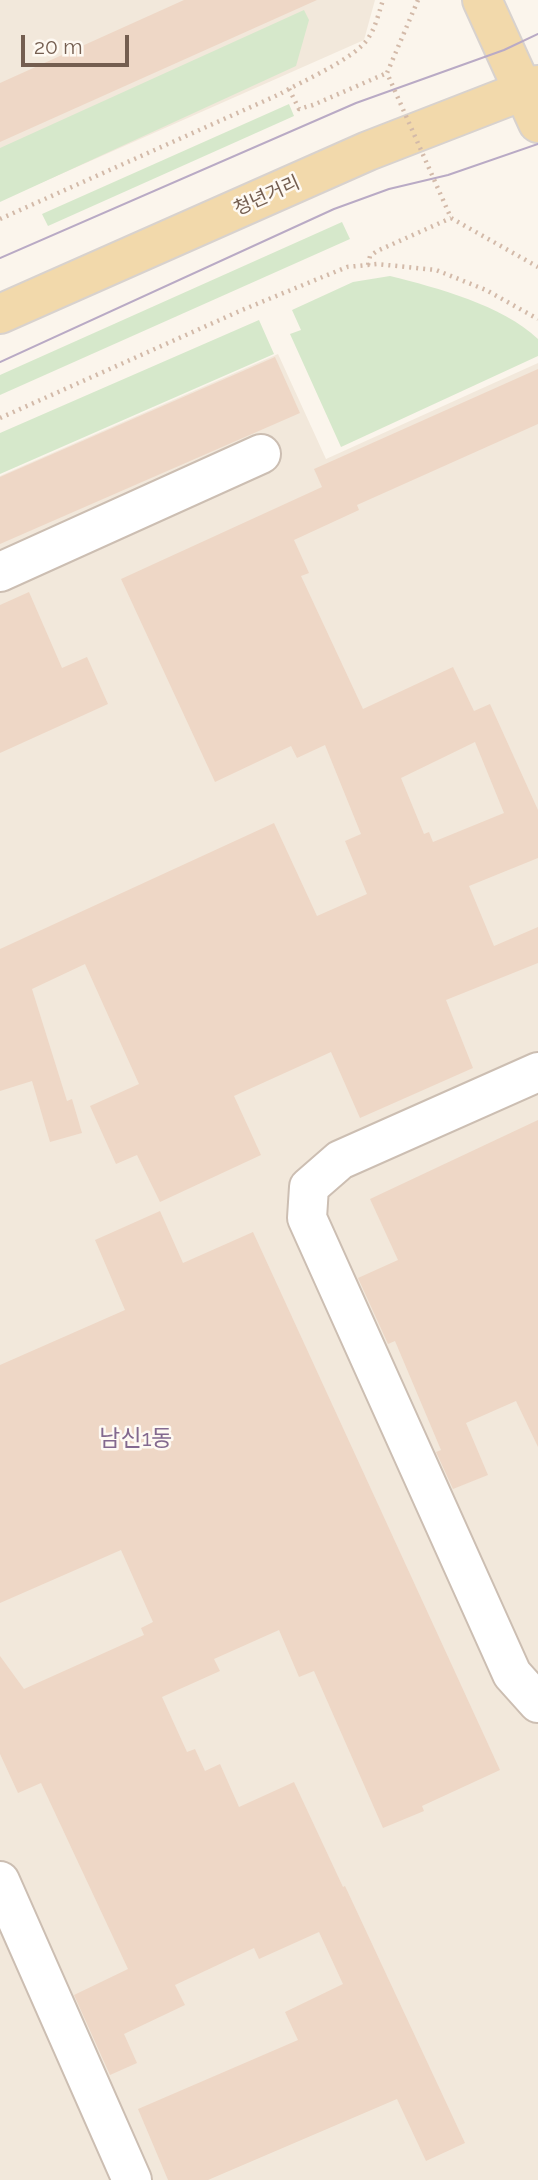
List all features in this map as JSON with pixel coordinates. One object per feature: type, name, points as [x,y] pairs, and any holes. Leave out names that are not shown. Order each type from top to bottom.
[{"type":"main road","points":[[482,0],[533,100]]},
{"type":"main road","name":"청년거리","points":[[0,314],[368,151],[533,100]]},
{"type":"street","points":[[0,572],[261,454]]},
{"type":"street","points":[[538,1072],[340,1160],[309,1187],[307,1218],[512,1674],[538,1703]]},
{"type":"street","points":[[0,1881],[132,2180]]},
{"type":"path","points":[[0,219],[289,89],[358,50],[369,37],[383,0]]},
{"type":"path","points":[[289,89],[299,109],[387,73],[418,0]]},
{"type":"path","points":[[387,73],[451,218],[538,267]]},
{"type":"path","points":[[368,265],[370,256],[377,251],[451,218]]},
{"type":"path","points":[[0,418],[254,305],[347,267],[368,265],[436,270],[486,290],[538,320]]},
{"type":"shaded area","points":[[0,0],[375,0],[364,40],[0,201]]},
{"type":"shaded area","points":[[278,354],[326,459],[538,363],[538,2180],[0,2180],[0,476]]},
{"type":"green space","points":[[304,10],[309,20],[296,66],[0,202],[0,148]]},
{"type":"green space","points":[[289,104],[294,116],[48,226],[42,214]]},
{"type":"green space","points":[[342,222],[350,239],[0,395],[0,375]]},
{"type":"green space","points":[[390,276],[448,292],[506,316],[538,339],[538,356],[341,447],[290,334],[301,330],[292,310],[353,282]]},
{"type":"green space","points":[[259,320],[274,354],[0,474],[0,433]]},
{"type":"building","points":[[184,0],[317,0],[0,142],[0,83]]},
{"type":"building","points":[[275,357],[300,413],[0,544],[0,477]]},
{"type":"building","points":[[538,369],[538,424],[357,505],[359,510],[294,540],[309,573],[301,576],[363,709],[453,667],[474,711],[490,704],[538,810],[538,858],[469,886],[494,946],[538,927],[538,963],[446,1000],[473,1068],[360,1118],[331,1052],[234,1096],[261,1155],[160,1202],[137,1155],[116,1164],[90,1106],[139,1084],[85,964],[32,989],[67,1101],[72,1099],[82,1133],[50,1142],[32,1081],[0,1091],[0,949],[274,823],[317,916],[367,894],[345,841],[361,834],[325,745],[297,758],[291,746],[215,782],[121,579],[322,487],[314,469]],"holes":[[[475,742],[504,813],[433,842],[429,832],[424,834],[401,778]]]},
{"type":"building","points":[[29,592],[62,668],[87,657],[108,704],[0,753],[0,605]]},
{"type":"building","points":[[538,1120],[538,1447],[516,1401],[466,1423],[488,1475],[453,1489],[436,1452],[441,1450],[395,1341],[388,1344],[358,1278],[398,1260],[370,1199]]},
{"type":"building","points":[[160,1211],[183,1263],[253,1232],[500,1770],[422,1806],[424,1811],[383,1828],[314,1671],[299,1677],[279,1630],[214,1659],[220,1671],[162,1697],[187,1752],[195,1749],[205,1771],[220,1764],[239,1807],[294,1782],[465,2143],[426,2161],[397,2099],[208,2180],[168,2180],[138,2109],[298,2040],[285,2012],[343,1984],[319,1932],[259,1959],[254,1948],[175,1985],[185,2005],[124,2034],[137,2063],[110,2075],[74,1995],[128,1969],[41,1783],[18,1793],[0,1754],[0,1656],[24,1689],[144,1635],[141,1628],[153,1622],[121,1550],[0,1603],[0,1365],[125,1310],[95,1240]]},
{"type":"tram line","points":[[0,258],[356,103],[504,50],[538,34]]},
{"type":"tram line","points":[[0,362],[334,209],[389,189],[448,175],[538,144]]},
{"type":"district","name":"남신1동","points":[[136,1439]]}]
